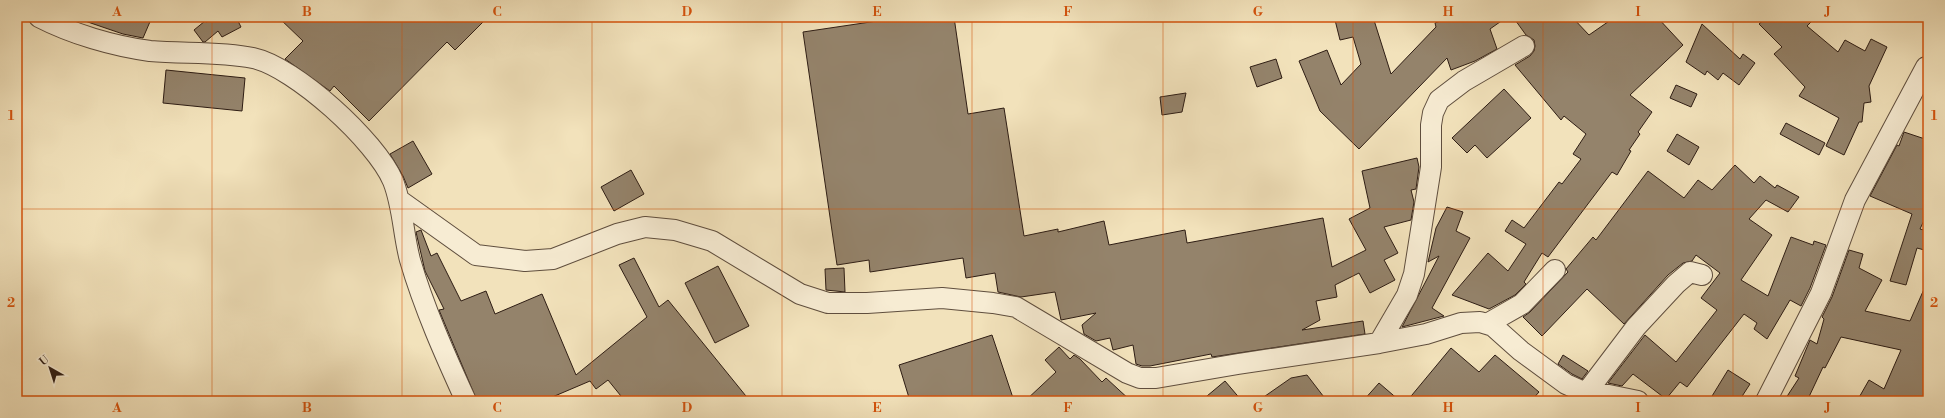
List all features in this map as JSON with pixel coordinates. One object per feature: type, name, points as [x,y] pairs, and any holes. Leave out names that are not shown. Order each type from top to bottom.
[{"type":"street","points":[[39,17],[71,30],[132,48],[217,54],[251,58],[269,63],[323,101],[346,120],[362,136],[387,170],[393,181],[399,200],[406,244],[415,276],[440,342],[466,401]]},
{"type":"street","points":[[1379,344],[1407,295],[1414,274],[1431,167],[1431,125],[1433,113],[1439,100],[1464,81],[1524,46]]},
{"type":"street","points":[[1766,401],[1821,293],[1858,195],[1926,67]]},
{"type":"street","points":[[399,200],[476,255],[525,261],[553,259],[618,234],[645,227],[675,230],[712,241],[800,294],[828,303],[867,303],[942,298],[993,303],[1016,308],[1127,373],[1140,378],[1156,378],[1238,364],[1379,344],[1426,334],[1461,323],[1480,322],[1493,326],[1521,351],[1566,384],[1586,393],[1599,393],[1638,401]]},
{"type":"street","points":[[1487,324],[1522,304],[1555,270]]},
{"type":"street","points":[[1586,393],[1636,328],[1676,284],[1690,272],[1702,275]]},
{"type":"building","points":[[80,17],[152,17],[143,38],[123,34],[79,19]]},
{"type":"building","points":[[210,17],[236,17],[241,27],[222,37],[218,31],[203,42],[194,30],[205,21],[206,22],[212,19]]},
{"type":"building","points":[[278,17],[488,17],[455,50],[447,42],[369,121],[334,86],[330,91],[285,59],[303,41]]},
{"type":"building","points":[[904,17],[954,17],[968,114],[1004,108],[1024,236],[1058,229],[1058,232],[1104,221],[1109,245],[1185,230],[1187,243],[1323,218],[1332,267],[1366,250],[1349,219],[1370,208],[1362,171],[1417,158],[1419,167],[1416,189],[1411,190],[1414,202],[1411,220],[1384,227],[1398,253],[1384,260],[1395,280],[1370,293],[1359,273],[1335,285],[1337,297],[1316,301],[1320,320],[1302,330],[1363,321],[1365,334],[1212,357],[1211,354],[1150,366],[1142,366],[1136,364],[1133,345],[1113,350],[1110,338],[1096,341],[1084,334],[1082,325],[1096,313],[1061,320],[1055,292],[1021,297],[998,292],[995,273],[966,278],[963,258],[870,272],[869,260],[837,265],[803,32]]},
{"type":"building","points":[[1347,17],[1373,17],[1391,74],[1436,27],[1435,23],[1451,17],[1507,17],[1490,29],[1497,49],[1475,61],[1451,70],[1447,58],[1359,149],[1320,111],[1299,61],[1327,50],[1341,85],[1361,64],[1353,37],[1340,40],[1335,20]]},
{"type":"building","points":[[1513,17],[1572,17],[1589,35],[1615,17],[1657,17],[1683,45],[1630,95],[1652,112],[1638,132],[1640,134],[1629,150],[1631,151],[1617,175],[1612,172],[1548,257],[1542,253],[1524,282],[1526,284],[1515,295],[1489,309],[1452,295],[1488,253],[1508,271],[1526,244],[1505,231],[1512,220],[1524,228],[1559,182],[1562,184],[1581,159],[1573,154],[1586,134],[1564,116],[1561,120],[1515,65],[1530,56],[1534,51],[1535,46],[1534,40],[1526,35]]},
{"type":"building","points":[[1767,17],[1816,17],[1807,26],[1838,52],[1845,40],[1865,51],[1871,39],[1887,47],[1869,86],[1871,102],[1864,103],[1862,122],[1859,122],[1844,155],[1826,146],[1839,118],[1799,96],[1805,87],[1774,54],[1782,47],[1759,24]]},
{"type":"building","points":[[1702,24],[1740,59],[1743,54],[1755,63],[1739,85],[1723,73],[1718,80],[1707,71],[1705,75],[1686,62]]},
{"type":"building","points":[[1276,59],[1282,78],[1257,87],[1250,67]]},
{"type":"building","points":[[166,70],[245,78],[242,111],[163,103]]},
{"type":"building","points":[[1676,85],[1697,94],[1691,107],[1670,98]]},
{"type":"building","points":[[1504,89],[1531,118],[1487,158],[1475,145],[1467,153],[1452,138]]},
{"type":"building","points":[[1186,93],[1182,112],[1162,115],[1160,97]]},
{"type":"building","points":[[1786,123],[1825,143],[1819,155],[1780,134]]},
{"type":"building","points":[[1904,132],[1928,140],[1928,212],[1920,229],[1928,231],[1928,251],[1917,248],[1906,285],[1890,281],[1912,214],[1870,196],[1897,145],[1899,146]]},
{"type":"building","points":[[1677,134],[1699,147],[1689,165],[1667,151]]},
{"type":"building","points":[[413,141],[432,174],[408,188],[390,154]]},
{"type":"building","points":[[1735,165],[1754,183],[1760,176],[1775,188],[1777,185],[1799,197],[1788,212],[1766,200],[1749,219],[1772,235],[1741,280],[1768,296],[1791,237],[1813,245],[1814,241],[1826,245],[1810,288],[1801,306],[1790,300],[1767,339],[1754,329],[1757,323],[1744,314],[1687,387],[1680,382],[1666,399],[1633,374],[1622,386],[1608,383],[1645,335],[1676,362],[1717,310],[1701,298],[1720,273],[1696,255],[1692,261],[1683,263],[1668,275],[1624,324],[1587,289],[1542,336],[1523,317],[1530,312],[1568,272],[1566,269],[1593,237],[1596,240],[1648,171],[1684,198],[1698,180],[1712,190]]},
{"type":"building","points":[[631,170],[644,194],[614,211],[601,187]]},
{"type":"building","points":[[1447,207],[1463,212],[1456,231],[1470,238],[1432,308],[1444,316],[1402,327],[1439,256],[1428,262],[1436,228]]},
{"type":"building","points":[[421,230],[431,256],[437,253],[461,301],[486,291],[495,314],[542,294],[576,375],[647,317],[619,265],[634,258],[659,307],[668,300],[750,401],[625,401],[608,380],[596,389],[590,381],[543,401],[477,401],[439,310],[444,309],[425,271],[416,232]]},
{"type":"building","points":[[1849,250],[1863,254],[1859,268],[1882,280],[1865,311],[1910,321],[1928,280],[1928,401],[1857,401],[1869,380],[1884,389],[1901,350],[1841,337],[1825,368],[1823,367],[1807,401],[1784,401],[1799,378],[1795,376],[1810,340],[1817,344],[1824,319],[1822,317],[1832,297]]},
{"type":"building","points":[[718,266],[749,326],[715,343],[685,283]]},
{"type":"building","points":[[844,268],[845,292],[826,290],[825,269]]},
{"type":"building","points":[[992,335],[1014,401],[910,401],[899,365]]},
{"type":"building","points":[[1059,347],[1070,359],[1074,355],[1080,359],[1102,382],[1106,378],[1131,401],[1025,401],[1056,372],[1045,360]]},
{"type":"building","points":[[1451,348],[1479,372],[1495,355],[1539,392],[1531,401],[1407,401]]},
{"type":"building","points":[[1563,355],[1588,371],[1582,379],[1558,364]]},
{"type":"building","points":[[1728,370],[1750,384],[1739,401],[1709,401]]},
{"type":"building","points":[[1307,375],[1327,401],[1258,401],[1291,378]]},
{"type":"building","points":[[1225,381],[1242,401],[1201,401]]},
{"type":"building","points":[[1379,383],[1400,401],[1363,401]]}]
